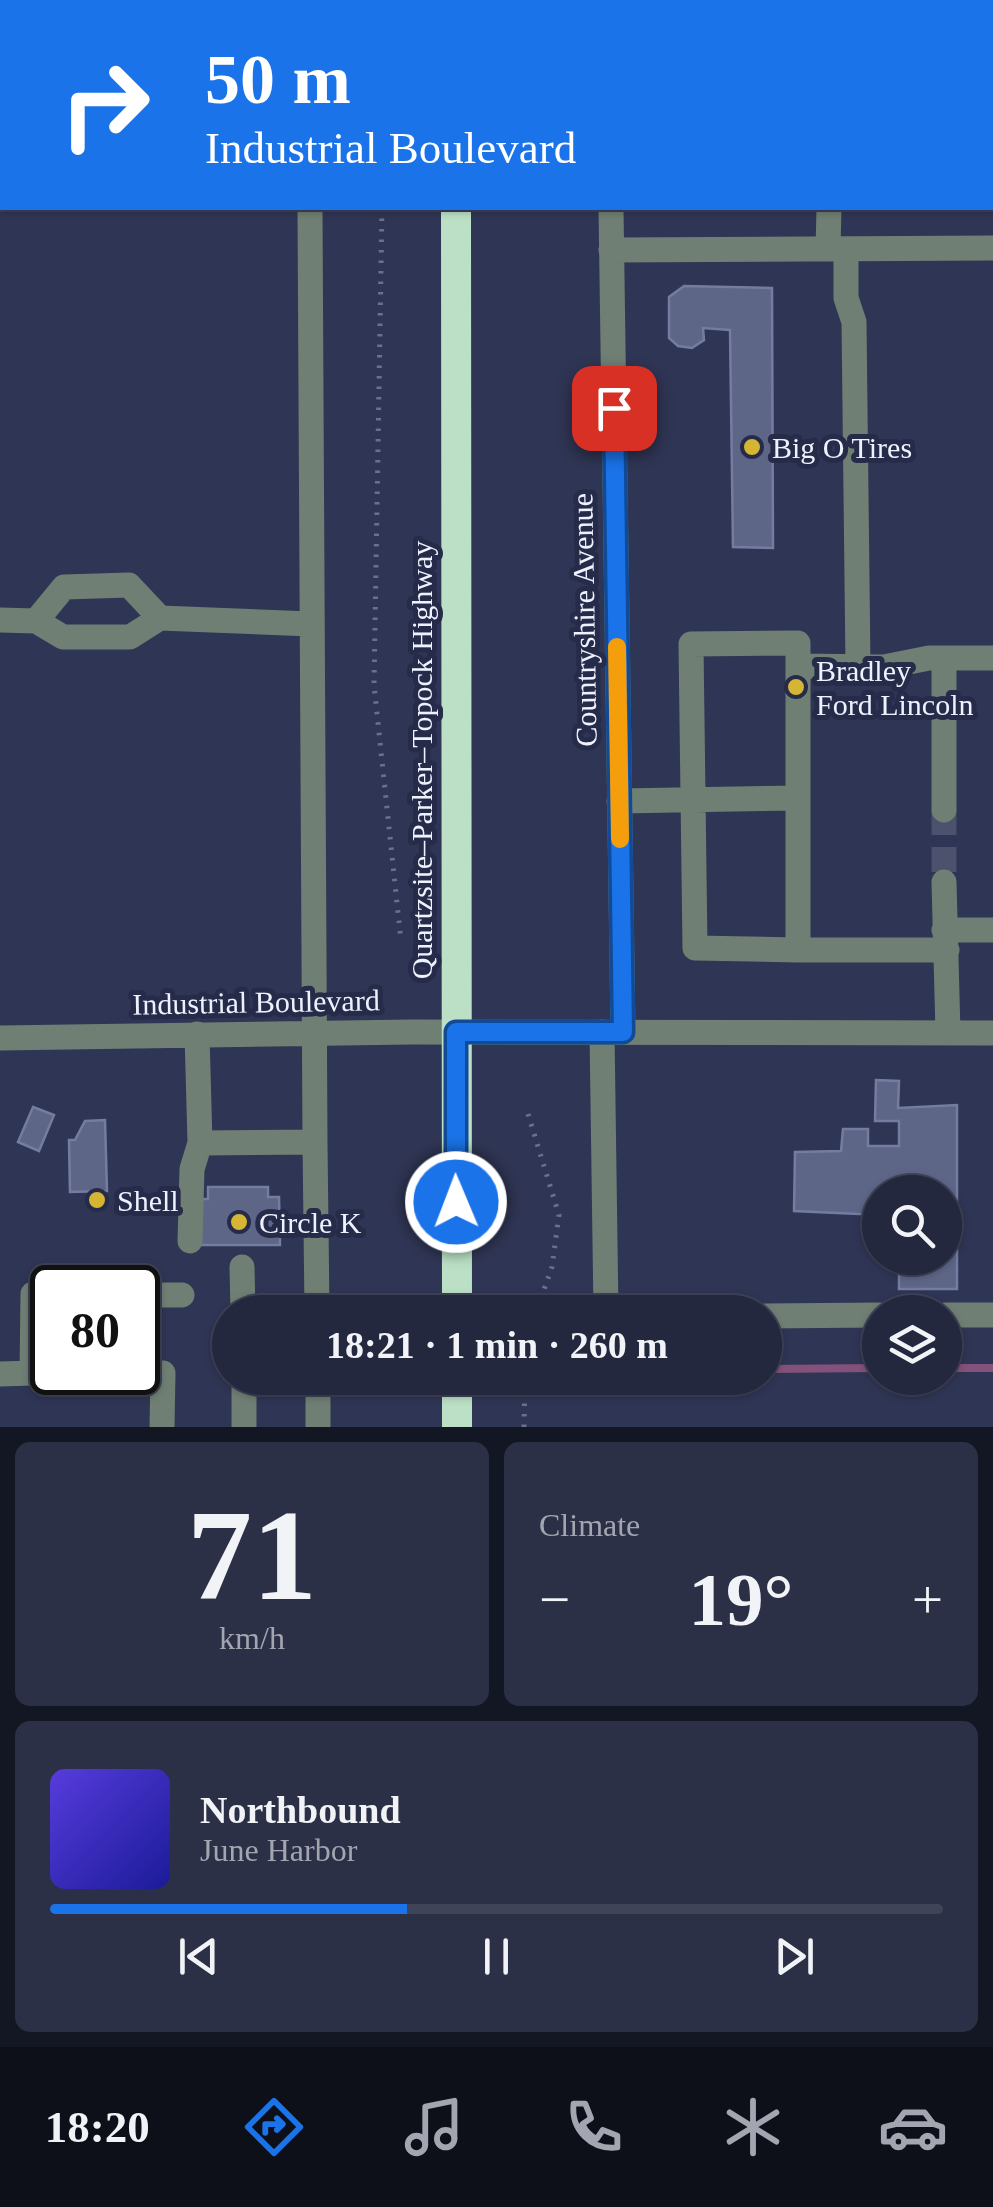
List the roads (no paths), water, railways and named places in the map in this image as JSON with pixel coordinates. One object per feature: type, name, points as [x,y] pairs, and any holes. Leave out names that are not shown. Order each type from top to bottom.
[{"type":"highway","name":"Quartzsite–Parker–Topock Highway","points":[[456,210],[457,1295]]},
{"type":"highway","points":[[458,1395],[458,1427]]},
{"type":"street","points":[[310,210],[312,1033],[318,1295]]},
{"type":"street","name":"Countryshire Avenue","points":[[606,1295],[620,801],[612,210]]},
{"type":"street","points":[[829,210],[854,322],[858,666]]},
{"type":"street","points":[[611,250],[993,248]]},
{"type":"street","points":[[36,621],[64,588],[130,586],[160,618]]},
{"type":"street","points":[[0,620],[36,621],[64,637],[130,637],[160,618],[311,624]]},
{"type":"street","points":[[798,950],[798,643],[690,644],[696,948],[798,950],[946,940],[993,930]]},
{"type":"street","points":[[944,658],[944,810]]},
{"type":"street","points":[[798,666],[884,667],[944,658],[993,658]]},
{"type":"street","points":[[620,801],[798,798]]},
{"type":"street","points":[[944,882],[948,1033]]},
{"type":"street","name":"Industrial Boulevard","points":[[0,1038],[456,1032],[993,1033]]},
{"type":"street","points":[[190,1241],[192,1169],[200,1143],[198,1034]]},
{"type":"street","points":[[200,1143],[315,1142]]},
{"type":"street","points":[[242,1267],[243,1295]]},
{"type":"street","points":[[160,1295],[182,1295]]},
{"type":"street","points":[[782,1316],[862,1315]]},
{"type":"street","points":[[962,1315],[993,1315]]},
{"type":"street","points":[[0,1374],[30,1373]]},
{"type":"street","points":[[160,1373],[164,1373],[162,1427]]},
{"type":"street","points":[[244,1395],[244,1427]]},
{"type":"street","points":[[318,1395],[318,1427]]},
{"type":"waterway","points":[[782,1369],[862,1368]]},
{"type":"waterway","points":[[962,1368],[993,1368]]},
{"type":"tunnel","points":[[944,810],[944,882]]},
{"type":"place","name":"Big O Tires","points":[[752,447]]},
{"type":"place","name":"Bradley Ford Lincoln","points":[[796,687]]},
{"type":"place","name":"Shell","points":[[97,1200]]},
{"type":"place","name":"Circle K","points":[[239,1222]]}]
